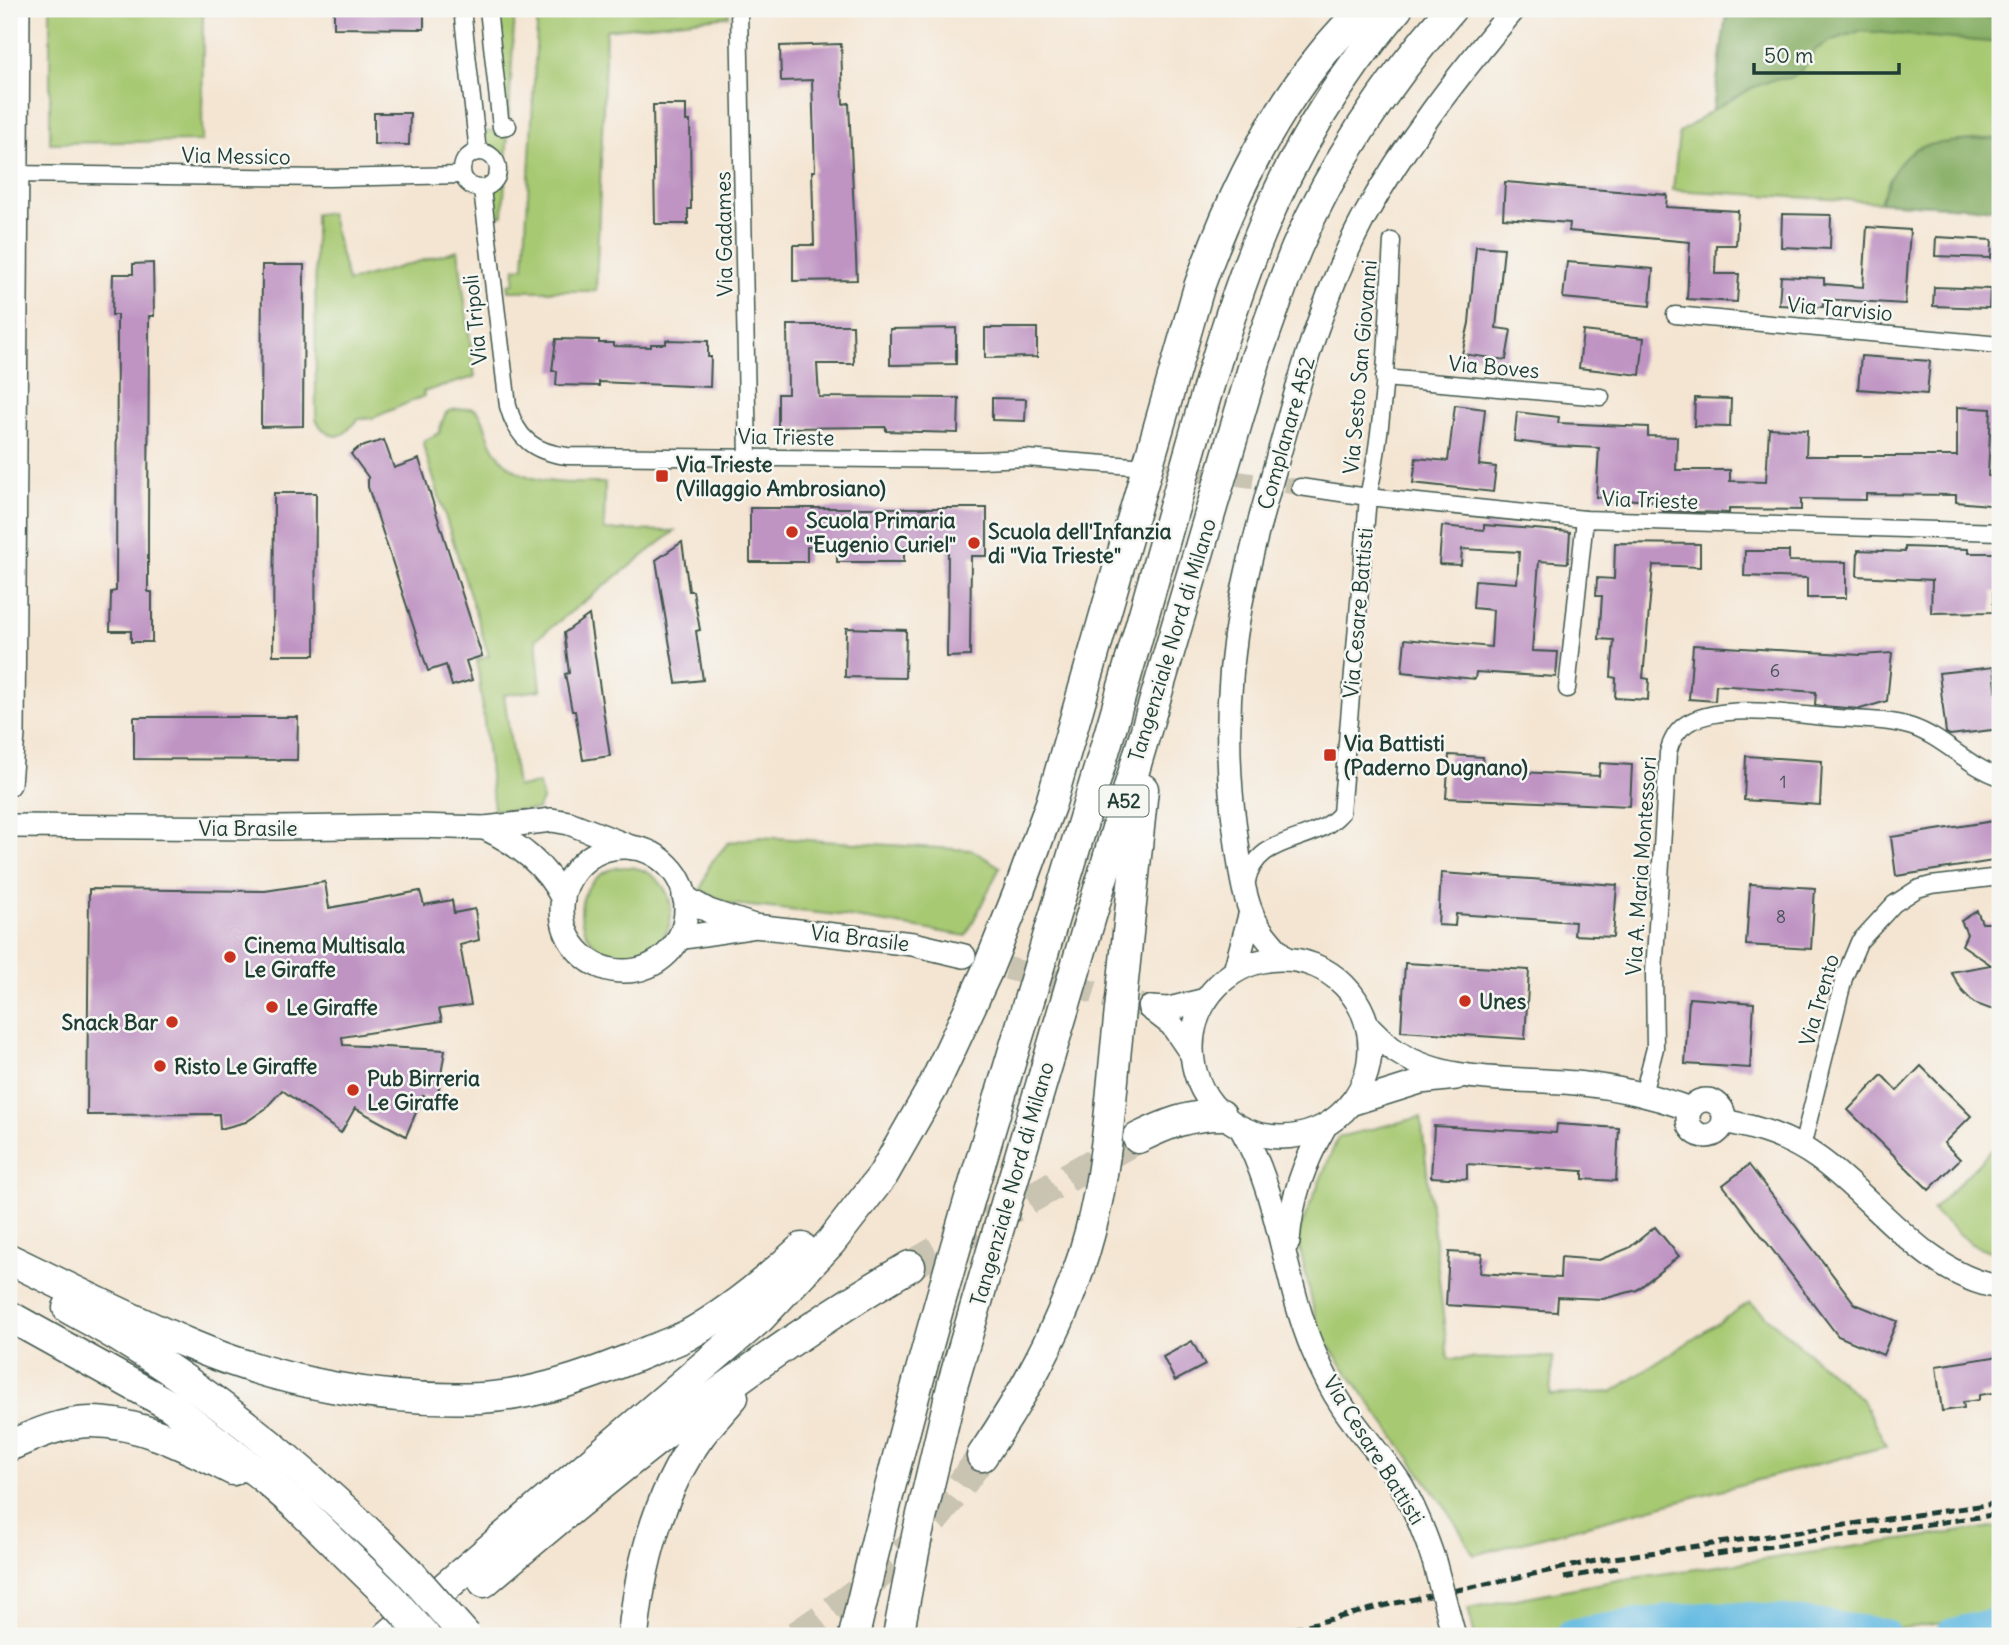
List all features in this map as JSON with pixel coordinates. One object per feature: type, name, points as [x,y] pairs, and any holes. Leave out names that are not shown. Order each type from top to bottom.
[{"type":"highway","points":[[388,1636],[760,1318],[831,1242],[883,1175],[933,1087],[987,971],[1051,803],[1199,287],[1214,243],[1258,152],[1292,97],[1322,54],[1362,9]]},
{"type":"highway","name":"Tangenziale Nord di Milano","points":[[854,1636],[918,1376],[1117,707],[1220,347],[1262,228],[1298,153],[1345,77],[1397,9]]},
{"type":"highway","name":"Tangenziale Nord di Milano","points":[[898,1636],[917,1536],[953,1383],[1256,358],[1297,246],[1333,176],[1381,98],[1451,9]]},
{"type":"highway","points":[[982,1456],[1010,1415],[1038,1365],[1069,1297],[1090,1231],[1107,1146],[1150,714]]},
{"type":"highway","points":[[1138,1138],[1196,1115],[1231,1122]]},
{"type":"highway","points":[[9,1259],[192,1346],[263,1370],[337,1388],[390,1395],[416,1398],[483,1398],[562,1382],[687,1336],[729,1308],[783,1266],[820,1231],[908,1131]]},
{"type":"highway","points":[[9,1316],[171,1406],[262,1476],[390,1597],[422,1636],[594,1488],[709,1400],[848,1303],[910,1266]]},
{"type":"highway","points":[[9,1277],[91,1320],[177,1374],[307,1475],[412,1575],[466,1636]]},
{"type":"highway","points":[[633,1636],[652,1533],[671,1483],[710,1424],[736,1394],[792,1342]]},
{"type":"highway","points":[[9,1446],[41,1432],[90,1422],[145,1430],[240,1474],[338,1545]]},
{"type":"street","points":[[9,784],[13,174],[18,9]]},
{"type":"street","points":[[462,9],[478,152]]},
{"type":"street","points":[[488,9],[502,127],[509,126]]},
{"type":"street","name":"Via Gadames","points":[[739,9],[748,457]]},
{"type":"street","name":"Complanare A52","points":[[1285,959],[1270,942],[1248,901],[1230,794],[1228,723],[1232,661],[1241,602],[1254,545],[1309,353],[1326,303],[1357,232],[1395,166],[1434,108],[1514,9]]},
{"type":"street","points":[[478,152],[489,154],[498,168],[496,179],[482,189],[467,184],[462,175],[463,163],[478,152]]},
{"type":"street","name":"Via Messico","points":[[13,174],[329,178],[462,175]]},
{"type":"street","name":"Via Tripoli","points":[[482,189],[504,391],[511,417],[517,430],[527,441]]},
{"type":"street","name":"Via Sesto San Giovanni","points":[[1368,497],[1377,458],[1392,241]]},
{"type":"street","name":"Via Tarvisio","points":[[1675,315],[2000,345]]},
{"type":"street","name":"Via Boves","points":[[1384,377],[1601,397]]},
{"type":"street","name":"Via Trieste","points":[[527,441],[544,452],[568,456],[968,460],[1038,458],[1133,466]]},
{"type":"street","name":"Via Trieste","points":[[1300,487],[1368,497],[1585,519],[2000,532]]},
{"type":"street","name":"Via Cesare Battisti","points":[[1248,901],[1248,876],[1257,859],[1285,842],[1332,823],[1341,813],[1368,497]]},
{"type":"street","points":[[1567,689],[1585,519]]},
{"type":"street","name":"Via A. Maria Montessori","points":[[1643,1094],[1655,1048],[1654,973],[1668,753],[1675,735],[1690,722],[1718,714],[1746,712],[1896,723],[1924,732],[1975,766],[2000,776]]},
{"type":"street","name":"Via Brasile","points":[[10,827],[485,828],[505,824],[560,821],[633,848]]},
{"type":"street","name":"Via Brasile","points":[[485,828],[505,838],[537,861],[551,877],[563,899]]},
{"type":"street","points":[[633,848],[650,853],[670,868],[684,897],[686,910],[678,938],[664,956],[643,968],[627,971],[608,969],[586,958],[573,944],[564,925],[563,899],[572,876],[589,858],[608,849],[633,848]]},
{"type":"street","name":"Via Trento","points":[[1802,1147],[1844,978],[1855,950],[1865,934],[1894,904],[1917,889],[2000,877]]},
{"type":"street","name":"Via Brasile","points":[[684,897],[709,911],[754,926],[913,944],[964,956]]},
{"type":"street","name":"Complanare A52","points":[[1236,971],[1248,901]]},
{"type":"street","name":"Via Brasile","points":[[678,938],[754,926]]},
{"type":"street","points":[[1285,959],[1316,966],[1339,981],[1357,1002],[1367,1025],[1369,1060],[1363,1083],[1350,1104],[1325,1126],[1300,1136],[1286,1138],[1265,1136],[1231,1122],[1204,1093],[1196,1076],[1192,1053],[1195,1023],[1206,999],[1214,989],[1236,971],[1265,960],[1285,959]]},
{"type":"street","points":[[1192,1053],[1172,1026],[1150,1008],[1169,1009],[1206,999]]},
{"type":"street","points":[[1367,1025],[1391,1047],[1418,1062],[1472,1076]]},
{"type":"street","points":[[1350,1104],[1420,1082],[1472,1076],[1575,1083],[1643,1094],[1690,1110],[1690,1126],[1699,1134],[1715,1133],[1724,1121],[1782,1136],[1837,1173],[1936,1262],[1973,1281],[2000,1287]]},
{"type":"street","name":"Via Cesare Battisti","points":[[1231,1122],[1259,1162],[1300,1318],[1314,1353],[1343,1407],[1406,1495],[1424,1529],[1454,1636]]},
{"type":"street","name":"Via Cesare Battisti","points":[[1286,1266],[1293,1199],[1306,1159],[1325,1126]]},
{"type":"green space","points":[[50,9],[203,9],[202,141],[50,143]]},
{"type":"green space","points":[[491,9],[515,9],[503,215],[493,217],[491,199],[499,183],[500,165],[483,144],[482,132],[504,129]]},
{"type":"green space","points":[[538,9],[728,9],[729,16],[606,30],[596,291],[509,291],[508,284],[514,283],[515,268],[524,267]]},
{"type":"green space","points":[[1727,9],[1908,9],[2000,19],[2000,209],[1673,190],[1679,133],[1713,110]]},
{"type":"green space","points":[[1727,9],[1908,9],[2000,19],[2000,43],[1860,31],[1830,41],[1815,50],[1801,71],[1790,78],[1773,80],[1754,87],[1713,110]]},
{"type":"green space","points":[[2000,138],[2000,209],[1880,202],[1899,164],[1917,148],[1945,142]]},
{"type":"green space","points":[[330,213],[348,282],[458,250],[475,377],[423,392],[424,396],[373,418],[359,419],[347,431],[337,436],[328,434],[316,419],[315,214]]},
{"type":"green space","points":[[472,408],[481,416],[497,452],[508,465],[521,473],[553,482],[605,483],[604,530],[675,531],[536,639],[541,690],[504,695],[517,787],[539,784],[542,800],[537,810],[494,810],[477,660],[489,656],[423,445],[424,441],[439,433],[445,414],[456,409]]},
{"type":"green space","points":[[758,837],[972,850],[1000,867],[966,936],[837,915],[730,904],[701,890],[710,864],[728,843]]},
{"type":"green space","points":[[617,867],[635,867],[651,874],[664,887],[671,903],[671,921],[664,937],[651,950],[635,957],[617,957],[601,950],[588,937],[581,921],[581,903],[588,887],[601,874]]},
{"type":"green space","points":[[1421,1117],[1448,1359],[1553,1357],[1550,1395],[1612,1392],[1750,1302],[1862,1400],[1887,1446],[1474,1555],[1450,1514],[1319,1333],[1297,1236],[1338,1137]]},
{"type":"green space","points":[[2000,1142],[2000,1255],[1971,1244],[1932,1210]]},
{"type":"green space","points":[[2000,1526],[2000,1614],[1997,1616],[1898,1629],[1810,1617],[1728,1610],[1594,1624],[1515,1636],[1475,1636],[1468,1608],[1618,1580]]},
{"type":"building","points":[[334,9],[424,9],[424,29],[334,28]]},
{"type":"building","points":[[841,44],[843,104],[849,103],[857,280],[793,281],[793,245],[814,245],[812,80],[781,81],[780,46]]},
{"type":"building","points":[[653,105],[686,105],[686,121],[690,121],[691,209],[688,209],[688,224],[655,224]]},
{"type":"building","points":[[374,113],[410,113],[409,145],[374,144]]},
{"type":"building","points":[[1505,182],[1667,195],[1666,207],[1738,211],[1736,245],[1716,245],[1715,274],[1739,274],[1737,302],[1687,299],[1690,242],[1569,231],[1570,223],[1503,218]]},
{"type":"building","points":[[1782,214],[1831,215],[1830,249],[1781,247]]},
{"type":"building","points":[[1867,227],[1910,230],[1905,304],[1823,299],[1823,307],[1779,305],[1781,276],[1824,278],[1824,284],[1863,287]]},
{"type":"building","points":[[1936,237],[1992,240],[1991,258],[1935,256]]},
{"type":"building","points":[[1476,246],[1504,248],[1496,328],[1511,330],[1506,360],[1462,354],[1469,323]]},
{"type":"building","points":[[1567,262],[1653,269],[1650,306],[1563,298]]},
{"type":"building","points":[[153,263],[154,316],[149,316],[148,531],[148,592],[152,592],[152,642],[131,642],[131,631],[110,631],[111,592],[116,591],[117,315],[112,315],[113,274],[133,274],[133,264]]},
{"type":"building","points":[[262,265],[304,265],[303,426],[261,427]]},
{"type":"building","points":[[1934,287],[1990,289],[1989,308],[1933,306]]},
{"type":"building","points":[[787,325],[853,325],[854,364],[817,364],[819,397],[959,398],[958,433],[886,431],[886,427],[778,428],[778,394],[788,394]]},
{"type":"building","points":[[956,328],[956,364],[890,365],[890,329]]},
{"type":"building","points":[[985,328],[1037,328],[1037,357],[985,358]]},
{"type":"building","points":[[1583,331],[1644,338],[1640,375],[1579,368]]},
{"type":"building","points":[[556,339],[599,340],[599,343],[614,343],[614,346],[651,347],[651,344],[666,344],[666,340],[708,341],[708,357],[711,357],[710,387],[599,382],[599,386],[556,385],[557,371],[552,371]]},
{"type":"building","points":[[1861,356],[1930,361],[1927,394],[1858,389]]},
{"type":"building","points":[[992,398],[1026,399],[1025,421],[992,420]]},
{"type":"building","points":[[1695,398],[1731,399],[1730,427],[1694,426]]},
{"type":"building","points":[[1455,405],[1485,409],[1479,465],[1496,467],[1493,492],[1413,483],[1416,458],[1448,461]]},
{"type":"building","points":[[1957,407],[1991,409],[1988,476],[2000,478],[2000,506],[1956,502],[1956,495],[1866,494],[1866,500],[1801,499],[1801,510],[1729,509],[1729,513],[1663,511],[1663,502],[1596,497],[1599,448],[1514,441],[1517,412],[1559,417],[1558,423],[1648,427],[1648,436],[1677,437],[1676,470],[1730,470],[1730,481],[1766,482],[1769,428],[1807,430],[1806,456],[1957,456]]},
{"type":"building","points":[[384,440],[394,468],[419,459],[482,656],[466,661],[472,680],[452,686],[446,665],[428,671],[368,487],[368,477],[351,454],[358,448]]},
{"type":"building","points":[[274,493],[316,493],[315,655],[273,655]]},
{"type":"building","points":[[750,508],[987,508],[987,556],[971,556],[970,656],[947,657],[948,547],[904,547],[904,562],[837,562],[837,547],[807,547],[807,562],[750,562]]},
{"type":"building","points":[[1484,525],[1570,532],[1568,563],[1539,561],[1532,651],[1558,652],[1556,677],[1476,672],[1475,679],[1402,672],[1405,639],[1491,647],[1493,610],[1473,608],[1475,580],[1517,583],[1519,552],[1462,549],[1461,565],[1439,564],[1442,526],[1484,530]]},
{"type":"building","points":[[682,542],[689,591],[693,591],[700,630],[696,631],[703,680],[676,683],[656,560]]},
{"type":"building","points":[[1615,543],[1700,544],[1700,567],[1653,565],[1643,678],[1649,679],[1648,700],[1615,698],[1616,678],[1611,677],[1614,640],[1599,639],[1602,596],[1596,596],[1597,578],[1614,579]]},
{"type":"building","points":[[1905,547],[2000,553],[2000,592],[1993,592],[1993,612],[1931,613],[1932,580],[1857,576],[1858,550],[1905,552]]},
{"type":"building","points":[[1745,551],[1789,551],[1789,561],[1846,562],[1846,598],[1807,598],[1807,578],[1744,576]]},
{"type":"building","points":[[589,615],[610,756],[583,760],[575,711],[572,711],[565,674],[569,673],[564,633]]},
{"type":"building","points":[[846,628],[906,630],[905,678],[845,677]]},
{"type":"building","points":[[1693,645],[1860,655],[1892,653],[1887,701],[1860,709],[1821,706],[1815,705],[1816,692],[1716,685],[1715,701],[1689,699]]},
{"type":"building","points":[[1994,667],[2000,729],[1950,735],[1946,733],[1939,673]]},
{"type":"building","points":[[134,717],[298,717],[297,760],[134,759]]},
{"type":"building","points":[[1449,755],[1483,757],[1482,770],[1599,776],[1600,763],[1632,765],[1630,806],[1446,798]]},
{"type":"building","points":[[1746,756],[1822,761],[1820,805],[1744,800]]},
{"type":"building","points":[[2000,820],[2000,860],[1896,876],[1891,837]]},
{"type":"building","points":[[1441,873],[1617,885],[1613,937],[1574,935],[1575,922],[1456,914],[1455,926],[1438,925]]},
{"type":"building","name":"Le Giraffe","points":[[325,882],[329,908],[420,891],[424,905],[452,900],[454,913],[475,909],[479,940],[460,945],[471,1005],[439,1009],[442,1021],[342,1037],[343,1045],[445,1050],[437,1100],[423,1096],[406,1136],[355,1108],[341,1133],[282,1090],[265,1109],[246,1122],[220,1129],[219,1114],[87,1115],[89,889],[265,891]]},
{"type":"building","points":[[1750,884],[1815,888],[1811,949],[1746,945]]},
{"type":"building","points":[[1977,911],[1982,923],[2000,923],[2000,1008],[1990,1009],[1974,1003],[1963,992],[1951,972],[1991,965],[1962,945],[1967,934],[1961,921]]},
{"type":"building","name":"Unes","points":[[1405,963],[1529,970],[1525,1039],[1401,1031]]},
{"type":"building","points":[[1689,998],[1754,1003],[1750,1068],[1685,1064]]},
{"type":"building","points":[[1921,1066],[1971,1116],[1944,1143],[1960,1159],[1929,1190],[1848,1110],[1882,1075],[1897,1091]]},
{"type":"building","points":[[1557,1124],[1619,1128],[1616,1181],[1583,1179],[1583,1171],[1467,1164],[1467,1179],[1431,1177],[1434,1126],[1556,1133]]},
{"type":"building","points":[[1749,1165],[1855,1304],[1897,1321],[1883,1355],[1838,1336],[1723,1185]]},
{"type":"building","points":[[1655,1227],[1679,1256],[1637,1290],[1603,1299],[1558,1297],[1557,1312],[1446,1305],[1449,1252],[1482,1254],[1480,1273],[1560,1278],[1561,1257],[1599,1260],[1629,1248]]},
{"type":"building","points":[[1192,1341],[1205,1365],[1175,1381],[1163,1357]]},
{"type":"building","points":[[2000,1356],[2000,1392],[1979,1395],[1979,1400],[1963,1402],[1964,1408],[1942,1411],[1936,1366]]},
{"type":"waterway","points":[[1573,1636],[1709,1619],[1747,1619],[1883,1636]]},
{"type":"waterway","points":[[1952,1636],[2000,1624]]},
{"type":"tunnel","points":[[1142,467],[1300,487]]},
{"type":"tunnel","points":[[974,959],[1150,1008]]},
{"type":"tunnel","points":[[910,1266],[1138,1138]]},
{"type":"tunnel","points":[[796,1636],[858,1592],[901,1555],[933,1521],[982,1456]]},
{"type":"railway","points":[[1264,1636],[1391,1604],[1600,1560],[2000,1503]]},
{"type":"railway","points":[[1702,1556],[2000,1514]]},
{"type":"railway","points":[[1564,1578],[1622,1567]]},
{"type":"place","name":"Via Trieste (Villaggio Ambrosiano)","points":[[662,476]]},
{"type":"place","name":"Scuola Primaria \"Eugenio Curiel\"","points":[[792,532]]},
{"type":"place","name":"Scuola dell'Infanzia di \"Via Trieste\"","points":[[974,543]]},
{"type":"place","name":"Via Battisti (Paderno Dugnano)","points":[[1330,755]]},
{"type":"place","name":"Cinema Multisala Le Giraffe","points":[[230,957]]},
{"type":"place","name":"Unes","points":[[1465,1001]]},
{"type":"place","name":"Le Giraffe","points":[[272,1007]]},
{"type":"place","name":"Snack Bar","points":[[172,1022]]},
{"type":"place","name":"Risto Le Giraffe","points":[[160,1066]]},
{"type":"place","name":"Pub Birreria Le Giraffe","points":[[353,1090]]}]
